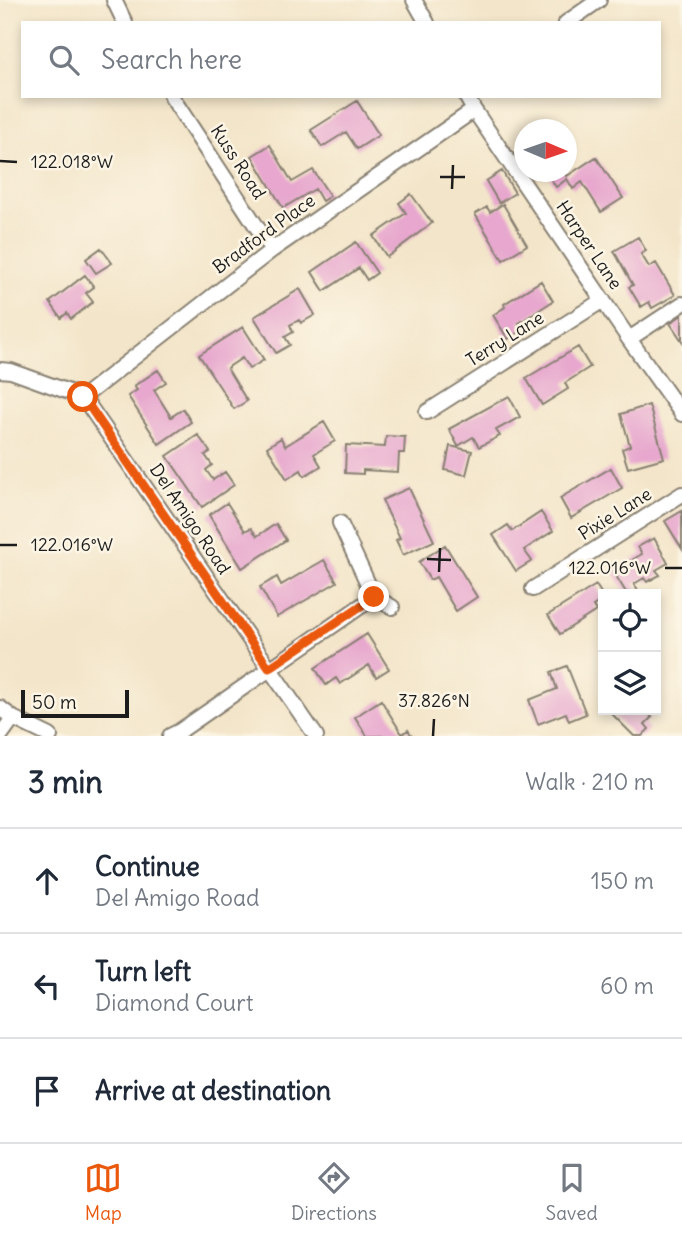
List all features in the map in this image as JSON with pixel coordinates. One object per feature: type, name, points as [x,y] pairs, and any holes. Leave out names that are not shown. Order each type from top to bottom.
[{"type":"street","points":[[114,0],[124,21]]},
{"type":"street","points":[[414,0],[426,21]]},
{"type":"street","points":[[569,21],[599,0]]},
{"type":"street","name":"Kuss Road","points":[[173,98],[272,250]]},
{"type":"street","name":"Bradford Place","points":[[83,397],[272,250],[470,103]]},
{"type":"street","name":"Harper Lane","points":[[470,103],[682,414]]},
{"type":"street","name":"Terry Lane","points":[[426,411],[603,300]]},
{"type":"street","points":[[629,339],[682,304]]},
{"type":"street","points":[[0,370],[83,397]]},
{"type":"street","name":"Del Amigo Road","points":[[83,397],[316,736]]},
{"type":"street","name":"Pixie Lane","points":[[533,589],[682,494]]},
{"type":"street","points":[[340,523],[374,597],[392,607]]},
{"type":"street","points":[[170,736],[374,597]]},
{"type":"street","points":[[0,708],[13,718],[50,736]]},
{"type":"street","points":[[1,736],[13,718]]},
{"type":"building","points":[[357,101],[379,135],[357,149],[346,132],[322,147],[311,130]]},
{"type":"building","points":[[270,145],[292,182],[313,170],[330,196],[322,201],[315,189],[283,208],[252,156]]},
{"type":"building","points":[[596,157],[623,198],[601,212],[582,182],[573,189],[569,182],[577,182],[577,169]]},
{"type":"building","points":[[502,171],[515,193],[499,203],[486,181]]},
{"type":"building","points":[[411,194],[432,223],[387,257],[373,236],[406,213],[399,203]]},
{"type":"building","points":[[503,204],[527,245],[503,260],[475,214],[487,207],[490,212]]},
{"type":"building","points":[[638,237],[646,251],[641,254],[649,267],[656,263],[675,295],[652,308],[649,302],[641,307],[629,287],[633,285],[614,251]]},
{"type":"building","points":[[356,242],[377,273],[367,280],[359,268],[324,291],[312,272]]},
{"type":"building","points":[[101,248],[112,263],[96,273],[86,259]]},
{"type":"building","points":[[85,275],[94,287],[86,293],[93,302],[71,319],[67,313],[61,318],[50,302]]},
{"type":"building","points":[[541,281],[553,301],[519,323],[523,329],[508,339],[493,315],[505,307],[504,304]]},
{"type":"building","points":[[300,289],[315,315],[301,323],[299,320],[290,325],[293,332],[285,337],[290,345],[276,353],[254,317]]},
{"type":"building","points":[[682,315],[682,341],[670,323]]},
{"type":"building","points":[[243,327],[264,360],[249,369],[242,358],[227,368],[247,401],[234,409],[199,355]]},
{"type":"building","points":[[578,347],[590,367],[565,383],[568,389],[542,405],[526,378]]},
{"type":"building","points":[[158,370],[166,382],[154,390],[171,417],[183,409],[191,422],[159,444],[128,396],[137,390],[134,386]]},
{"type":"building","points":[[509,396],[520,417],[496,430],[500,436],[479,447],[473,437],[458,446],[449,429]]},
{"type":"building","points":[[649,405],[664,458],[628,468],[622,449],[630,446],[621,414]]},
{"type":"building","points":[[324,422],[335,441],[314,454],[321,466],[304,476],[301,470],[287,479],[267,447],[281,438],[285,446]]},
{"type":"building","points":[[198,435],[210,452],[205,455],[212,465],[206,470],[213,480],[225,472],[234,485],[202,507],[167,456]]},
{"type":"building","points":[[386,436],[405,437],[404,453],[399,453],[398,472],[363,470],[363,474],[345,473],[346,445],[385,447]]},
{"type":"building","points":[[450,446],[472,451],[466,475],[445,470]]},
{"type":"building","points":[[611,468],[622,488],[571,518],[560,498]]},
{"type":"building","points":[[409,488],[434,541],[403,555],[396,540],[400,538],[382,500]]},
{"type":"building","points":[[227,503],[245,531],[251,528],[257,536],[276,524],[286,540],[242,568],[209,515]]},
{"type":"building","points":[[682,511],[682,549],[665,521]]},
{"type":"building","points":[[541,512],[553,531],[524,550],[532,561],[516,571],[493,535],[508,525],[512,531]]},
{"type":"building","points":[[654,538],[668,563],[656,570],[660,575],[647,582],[644,578],[634,584],[637,589],[624,589],[613,571],[642,554],[638,547]]},
{"type":"building","points":[[445,545],[477,597],[456,611],[436,577],[430,580],[419,562]]},
{"type":"building","points":[[324,560],[337,582],[277,617],[260,587],[277,577],[281,585]]},
{"type":"building","points":[[596,585],[599,589],[598,602],[593,606],[596,611],[560,634],[548,615]]},
{"type":"building","points":[[367,634],[389,669],[376,677],[369,665],[340,684],[336,678],[326,685],[315,668]]},
{"type":"building","points":[[567,666],[586,714],[569,721],[566,713],[538,724],[529,700],[557,689],[551,672]]},
{"type":"building","points":[[381,700],[402,734],[408,730],[412,736],[367,736],[355,717]]},
{"type":"building","points":[[613,715],[652,717],[645,724],[649,729],[642,736],[634,736]]},
{"type":"route","points":[[83,397],[269,668],[374,597]]}]
